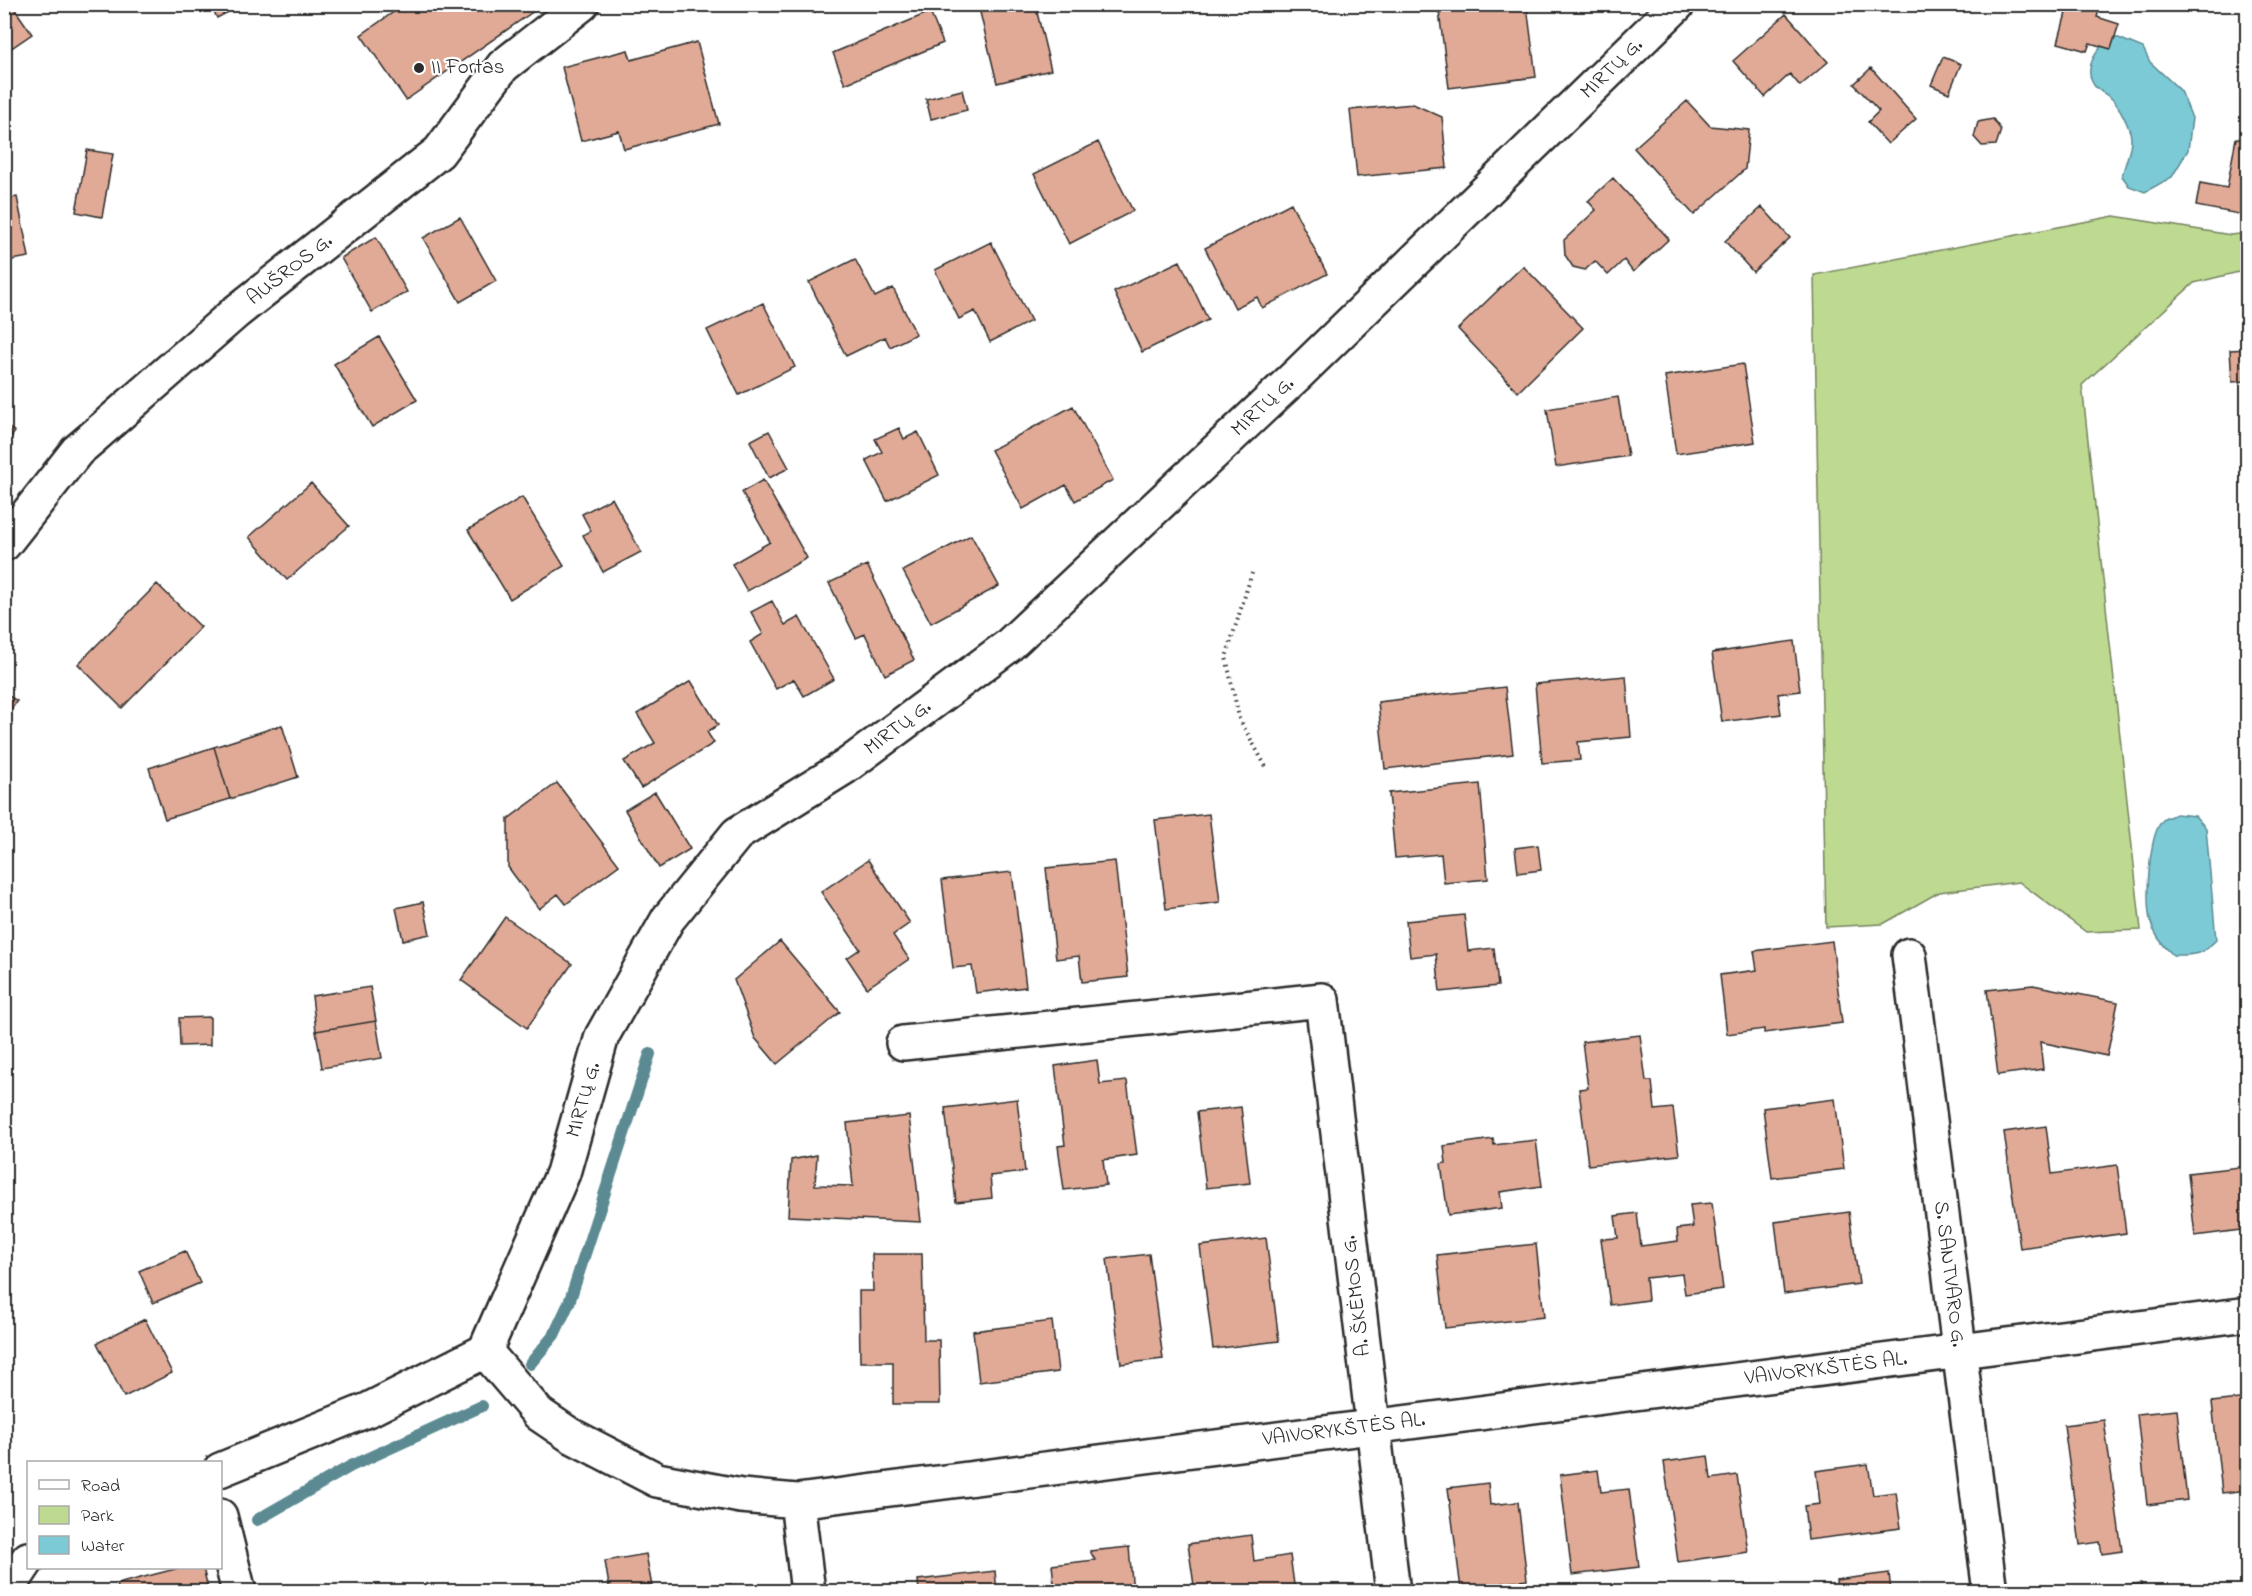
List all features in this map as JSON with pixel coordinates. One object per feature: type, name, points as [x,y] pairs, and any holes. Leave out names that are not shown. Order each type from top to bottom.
[{"type":"street","name":"AUŠROS G.","points":[[4,544],[77,451],[90,438],[236,312],[439,152],[503,66],[582,4]]},
{"type":"street","name":"MIRTŲ G.","points":[[485,1351],[563,1173],[602,1036],[668,919],[736,834],[845,768],[1008,646],[1299,373],[1678,4]]},
{"type":"street","name":"S. SANTVARO G.","points":[[1909,956],[1990,1592]]},
{"type":"street","name":"A. ŠKĖMOS G.","points":[[903,1043],[1322,1000],[1393,1592]]},
{"type":"street","name":"VAIVORYKŠTĖS AL.","points":[[485,1351],[539,1414],[570,1436],[657,1480],[741,1496],[797,1501],[1959,1353],[2247,1314]]},
{"type":"street","points":[[222,1469],[370,1409],[485,1351]]},
{"type":"street","points":[[797,1501],[808,1592]]},
{"type":"street","points":[[222,1524],[239,1592]]},
{"type":"street","points":[[6,1592],[27,1560]]},
{"type":"path","points":[[1252,573],[1226,657],[1239,718],[1267,769]]},
{"type":"green space","points":[[2114,216],[2231,235],[2248,233],[2247,270],[2194,283],[2082,385],[2141,930],[2086,932],[2019,882],[1939,892],[1883,924],[1826,927],[1814,275]]},
{"type":"water","points":[[2116,37],[2143,48],[2150,62],[2181,91],[2192,118],[2188,150],[2172,177],[2145,192],[2129,186],[2122,176],[2130,147],[2130,132],[2117,106],[2110,97],[2094,85],[2091,78],[2091,63],[2094,56],[2104,44]]},
{"type":"water","points":[[2176,814],[2195,816],[2206,828],[2216,940],[2201,952],[2173,955],[2159,939],[2150,920],[2148,883],[2151,853],[2158,827],[2163,820]]},
{"type":"building","points":[[210,4],[243,4],[217,18]]},
{"type":"building","name":"II Fortas","points":[[405,4],[544,4],[406,100],[361,35]]},
{"type":"building","points":[[809,4],[829,4],[813,13]]},
{"type":"building","points":[[978,4],[1035,4],[1051,70],[997,83]]},
{"type":"building","points":[[1438,4],[1484,4],[1485,11],[1527,6],[1536,77],[1449,88]]},
{"type":"building","points":[[2007,4],[2032,4],[2030,11]]},
{"type":"building","points":[[2036,4],[2101,4],[2097,17],[2119,24],[2111,49],[2090,43],[2087,51],[2058,43],[2066,13]]},
{"type":"building","points":[[12,5],[32,34],[4,53],[4,11]]},
{"type":"building","points":[[930,12],[943,43],[845,84],[833,53]]},
{"type":"building","points":[[1786,14],[1828,62],[1800,86],[1790,74],[1765,97],[1733,61]]},
{"type":"building","points":[[697,42],[719,124],[624,149],[619,131],[581,141],[562,67],[628,50],[631,60]]},
{"type":"building","points":[[1943,57],[1961,64],[1949,93],[1931,85]]},
{"type":"building","points":[[1871,68],[1916,119],[1888,144],[1868,122],[1879,111],[1854,84]]},
{"type":"building","points":[[962,90],[967,110],[931,119],[926,99]]},
{"type":"building","points":[[1687,101],[1710,126],[1749,130],[1745,169],[1694,215],[1634,148]]},
{"type":"building","points":[[1413,104],[1442,117],[1447,168],[1357,177],[1350,110]]},
{"type":"building","points":[[1993,119],[2001,130],[1996,145],[1982,146],[1974,137],[1978,122]]},
{"type":"building","points":[[2236,138],[2248,140],[2248,197],[2244,215],[2196,206],[2200,183],[2227,188]]},
{"type":"building","points":[[1098,142],[1133,211],[1069,244],[1034,174]]},
{"type":"building","points":[[87,150],[113,154],[102,217],[76,212]]},
{"type":"building","points":[[1613,178],[1669,239],[1633,272],[1624,260],[1608,275],[1595,261],[1585,270],[1573,267],[1565,255],[1564,240],[1596,210],[1588,201]]},
{"type":"building","points":[[17,197],[29,257],[6,261],[4,199]]},
{"type":"building","points":[[1291,203],[1327,274],[1262,308],[1257,297],[1235,308],[1205,248]]},
{"type":"building","points":[[1762,207],[1790,238],[1753,272],[1725,241]]},
{"type":"building","points":[[460,217],[496,281],[460,302],[423,238]]},
{"type":"building","points":[[376,237],[407,292],[372,312],[341,258]]},
{"type":"building","points":[[991,242],[1031,321],[990,342],[975,311],[959,319],[935,270]]},
{"type":"building","points":[[855,259],[875,297],[893,288],[916,334],[890,347],[885,337],[846,356],[809,282]]},
{"type":"building","points":[[1180,261],[1208,320],[1142,352],[1114,292]]},
{"type":"building","points":[[1523,266],[1583,328],[1518,392],[1458,329]]},
{"type":"building","points":[[763,303],[795,367],[739,395],[707,330]]},
{"type":"building","points":[[379,337],[417,400],[372,427],[334,364]]},
{"type":"building","points":[[2248,349],[2248,381],[2232,382],[2230,350]]},
{"type":"building","points":[[1743,364],[1755,442],[1676,454],[1665,376]]},
{"type":"building","points":[[1618,397],[1628,456],[1556,467],[1547,409]]},
{"type":"building","points":[[1073,406],[1113,480],[1075,501],[1066,485],[1023,509],[991,450]]},
{"type":"building","points":[[4,425],[15,432],[4,446]]},
{"type":"building","points":[[899,428],[904,439],[918,432],[939,475],[887,501],[866,460],[882,452],[875,439]]},
{"type":"building","points":[[769,431],[789,468],[769,478],[750,441]]},
{"type":"building","points":[[763,480],[807,558],[747,591],[732,564],[770,542],[742,492]]},
{"type":"building","points":[[311,483],[349,526],[287,580],[249,537]]},
{"type":"building","points":[[522,497],[564,566],[510,599],[468,530]]},
{"type":"building","points":[[612,498],[641,552],[603,572],[583,535],[591,531],[582,514]]},
{"type":"building","points":[[971,535],[999,586],[931,623],[903,571]]},
{"type":"building","points":[[867,565],[914,660],[885,675],[865,634],[856,638],[829,583]]},
{"type":"building","points":[[157,584],[201,627],[122,708],[78,664]]},
{"type":"building","points":[[772,601],[785,625],[799,617],[834,679],[804,696],[794,679],[776,689],[750,642],[763,634],[751,612]]},
{"type":"building","points":[[1794,641],[1800,691],[1778,694],[1781,714],[1722,722],[1712,653]]},
{"type":"building","points":[[1626,676],[1631,737],[1578,742],[1580,760],[1542,763],[1535,684]]},
{"type":"building","points":[[691,681],[718,725],[707,732],[714,743],[641,788],[624,761],[655,743],[637,714]]},
{"type":"building","points":[[1505,687],[1513,754],[1385,769],[1378,702]]},
{"type":"building","points":[[4,693],[17,701],[4,720]]},
{"type":"building","points":[[282,725],[298,777],[230,799],[214,747]]},
{"type":"building","points":[[214,747],[230,799],[165,819],[149,768]]},
{"type":"building","points":[[557,783],[619,865],[566,904],[558,894],[539,909],[508,867],[508,819]]},
{"type":"building","points":[[1480,784],[1488,879],[1444,883],[1441,854],[1395,858],[1389,793]]},
{"type":"building","points":[[655,792],[690,849],[659,868],[625,810]]},
{"type":"building","points":[[1209,814],[1220,902],[1166,909],[1155,820]]},
{"type":"building","points":[[1538,845],[1541,870],[1518,873],[1515,848]]},
{"type":"building","points":[[868,860],[910,923],[893,935],[909,959],[867,988],[847,958],[860,949],[821,892]]},
{"type":"building","points":[[1115,861],[1128,977],[1082,982],[1079,956],[1056,959],[1046,868]]},
{"type":"building","points":[[1012,872],[1026,987],[976,993],[972,966],[953,968],[942,880]]},
{"type":"building","points":[[423,902],[430,934],[403,940],[396,908]]},
{"type":"building","points":[[1464,915],[1468,951],[1494,948],[1498,986],[1440,992],[1436,954],[1410,957],[1406,921]]},
{"type":"building","points":[[505,917],[572,964],[527,1028],[461,980]]},
{"type":"building","points":[[780,941],[840,1012],[777,1064],[755,1038],[734,980]]},
{"type":"building","points":[[1832,941],[1842,1023],[1764,1033],[1764,1029],[1727,1034],[1720,975],[1757,970],[1754,951]]},
{"type":"building","points":[[2033,985],[2118,1002],[2107,1056],[2040,1042],[2043,1069],[1998,1075],[1987,990]]},
{"type":"building","points":[[370,987],[376,1021],[316,1031],[312,996]]},
{"type":"building","points":[[210,1017],[210,1045],[180,1046],[179,1018]]},
{"type":"building","points":[[376,1021],[382,1058],[322,1068],[316,1031]]},
{"type":"building","points":[[1640,1035],[1646,1081],[1652,1081],[1655,1110],[1673,1108],[1679,1155],[1588,1165],[1579,1089],[1588,1088],[1582,1042]]},
{"type":"building","points":[[1097,1060],[1100,1084],[1127,1081],[1137,1155],[1103,1160],[1106,1185],[1064,1190],[1058,1146],[1065,1145],[1055,1066]]},
{"type":"building","points":[[1017,1099],[1025,1172],[990,1176],[992,1198],[956,1202],[945,1108]]},
{"type":"building","points":[[1835,1099],[1844,1169],[1772,1178],[1763,1108]]},
{"type":"building","points":[[1241,1107],[1250,1183],[1206,1188],[1197,1112]]},
{"type":"building","points":[[909,1116],[921,1222],[788,1216],[791,1160],[817,1155],[815,1185],[853,1186],[847,1123]]},
{"type":"building","points":[[2046,1126],[2052,1174],[2117,1165],[2126,1233],[2020,1248],[2004,1132]]},
{"type":"building","points":[[1493,1139],[1494,1145],[1536,1140],[1542,1186],[1500,1192],[1502,1208],[1448,1215],[1441,1164],[1446,1163],[1444,1146]]},
{"type":"building","points":[[2248,1166],[2248,1229],[2195,1236],[2188,1173]]},
{"type":"building","points":[[1712,1203],[1723,1289],[1685,1294],[1682,1274],[1646,1278],[1648,1300],[1610,1305],[1601,1239],[1618,1238],[1615,1216],[1637,1213],[1641,1246],[1678,1241],[1677,1229],[1693,1227],[1690,1205]]},
{"type":"building","points":[[1849,1212],[1859,1284],[1784,1294],[1775,1222]]},
{"type":"building","points":[[1266,1238],[1279,1341],[1213,1349],[1200,1246]]},
{"type":"building","points":[[1536,1244],[1544,1317],[1445,1328],[1437,1255]]},
{"type":"building","points":[[185,1251],[200,1283],[153,1303],[139,1271]]},
{"type":"building","points":[[872,1254],[922,1254],[924,1340],[939,1340],[940,1404],[893,1404],[893,1362],[860,1362],[859,1291],[873,1291]]},
{"type":"building","points":[[1149,1254],[1163,1359],[1121,1364],[1107,1259]]},
{"type":"building","points":[[145,1319],[172,1373],[124,1397],[97,1343]]},
{"type":"building","points":[[1052,1321],[1058,1372],[979,1382],[973,1331]]},
{"type":"building","points":[[2248,1398],[2248,1490],[2222,1493],[2212,1402]]},
{"type":"building","points":[[2177,1410],[2187,1500],[2147,1505],[2137,1414]]},
{"type":"building","points":[[2104,1420],[2122,1551],[2102,1554],[2100,1542],[2080,1545],[2064,1425]]},
{"type":"building","points":[[1708,1456],[1711,1479],[1737,1475],[1748,1552],[1678,1562],[1664,1462]]},
{"type":"building","points":[[1868,1464],[1873,1495],[1896,1492],[1901,1528],[1808,1540],[1804,1506],[1820,1504],[1816,1471]]},
{"type":"building","points":[[1598,1470],[1601,1492],[1629,1489],[1639,1567],[1572,1575],[1560,1475]]},
{"type":"building","points":[[1488,1483],[1490,1505],[1518,1502],[1527,1580],[1461,1589],[1448,1488]]},
{"type":"building","points":[[1251,1535],[1254,1561],[1290,1555],[1295,1592],[1195,1592],[1188,1544]]},
{"type":"building","points":[[1129,1547],[1133,1592],[1055,1592],[1052,1565],[1095,1560],[1090,1551]]},
{"type":"building","points":[[646,1554],[653,1592],[610,1592],[605,1561]]},
{"type":"building","points":[[175,1569],[203,1569],[209,1592],[119,1592],[117,1584]]},
{"type":"building","points":[[995,1571],[997,1592],[919,1592],[918,1580]]},
{"type":"building","points":[[1889,1573],[1891,1592],[1837,1592],[1836,1580]]},
{"type":"building","points":[[2141,1583],[2142,1592],[2083,1592],[2083,1591]]},
{"type":"building","points":[[731,1584],[732,1592],[678,1592]]},
{"type":"waterway","points":[[530,1364],[554,1335],[569,1303],[650,1054]]},
{"type":"waterway","points":[[257,1520],[351,1466],[482,1406]]},
{"type":"place","name":"II Fortas","points":[[419,68]]}]
